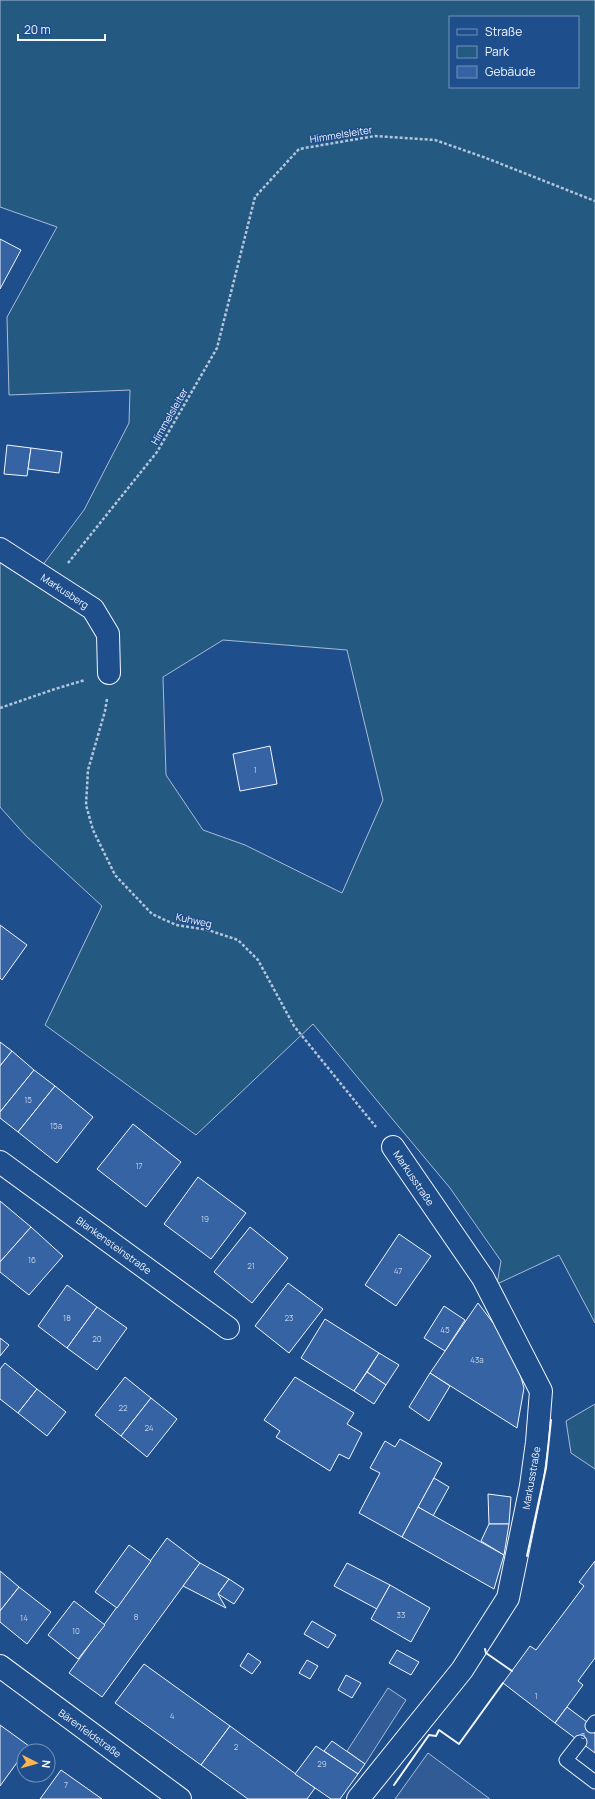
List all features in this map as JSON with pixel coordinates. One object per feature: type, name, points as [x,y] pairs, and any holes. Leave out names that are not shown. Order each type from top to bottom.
[{"type":"street","name":"Markusberg","points":[[0,549],[93,608],[108,634],[109,673]]},
{"type":"street","name":"Markusstraße","points":[[358,1799],[462,1670],[508,1598],[531,1486],[537,1442],[541,1391],[483,1278],[393,1147]]},
{"type":"street","name":"Blankensteinstraße","points":[[0,1162],[228,1328]]},
{"type":"street","name":"Bärenfeldstraße","points":[[0,1666],[180,1799]]},
{"type":"lane","points":[[580,1742],[566,1760],[595,1782]]},
{"type":"path","name":"Himmelsleiter","points":[[53,582],[157,452],[217,348],[255,198],[299,149],[375,136],[435,140],[486,158],[595,201]]},
{"type":"path","points":[[0,708],[54,689],[109,673]]},
{"type":"path","name":"Kuhweg","points":[[109,673],[105,711],[88,770],[86,805],[93,830],[115,875],[152,914],[176,925],[208,930],[238,940],[258,960],[294,1026],[393,1147]]},
{"type":"green space","points":[[0,0],[595,0],[595,1323],[559,1255],[497,1284],[501,1261],[450,1188],[313,1024],[196,1135],[45,1025],[102,906],[26,836],[0,807],[0,559],[36,574],[84,510],[129,423],[130,390],[9,395],[7,317],[57,227],[0,207]],"holes":[[[223,640],[347,650],[383,800],[342,893],[245,845],[203,830],[166,775],[163,677]]]},
{"type":"green space","points":[[595,1404],[595,1469],[571,1453],[566,1421]]},
{"type":"shaded area","points":[[388,1688],[406,1700],[365,1764],[347,1751]]},
{"type":"shaded area","points":[[428,1753],[490,1799],[395,1799]]},
{"type":"building","points":[[0,239],[21,250],[0,289]]},
{"type":"building","points":[[7,445],[31,448],[27,476],[4,474]]},
{"type":"building","points":[[31,448],[62,452],[59,473],[28,469]]},
{"type":"building","points":[[270,746],[277,784],[240,791],[233,754]]},
{"type":"building","points":[[0,925],[27,945],[2,980],[0,978]]},
{"type":"building","points":[[0,1042],[12,1051],[0,1066]]},
{"type":"building","points":[[12,1051],[34,1070],[0,1112],[0,1066]]},
{"type":"building","points":[[34,1070],[55,1086],[18,1132],[0,1118],[0,1112]]},
{"type":"building","points":[[55,1086],[93,1117],[57,1163],[18,1132]]},
{"type":"building","points":[[133,1124],[181,1162],[146,1207],[97,1169]]},
{"type":"building","points":[[198,1177],[246,1213],[211,1259],[164,1224]]},
{"type":"building","points":[[0,1201],[31,1227],[0,1262]]},
{"type":"building","points":[[31,1227],[63,1256],[29,1295],[0,1272],[0,1262]]},
{"type":"building","points":[[250,1227],[288,1258],[252,1303],[214,1272]]},
{"type":"building","points":[[399,1234],[431,1256],[396,1306],[365,1285]]},
{"type":"building","points":[[288,1283],[323,1309],[289,1353],[255,1326]]},
{"type":"building","points":[[67,1285],[97,1307],[67,1348],[38,1326]]},
{"type":"building","points":[[478,1303],[509,1344],[518,1367],[524,1388],[517,1428],[430,1373]]},
{"type":"building","points":[[444,1306],[465,1320],[445,1351],[424,1338]]},
{"type":"building","points":[[97,1307],[127,1328],[97,1370],[67,1348]]},
{"type":"building","points":[[325,1319],[379,1353],[354,1391],[301,1358]]},
{"type":"building","points":[[0,1338],[9,1345],[0,1356]]},
{"type":"building","points":[[379,1353],[399,1365],[386,1385],[367,1372]]},
{"type":"building","points":[[5,1363],[37,1389],[18,1413],[0,1399],[0,1369]]},
{"type":"building","points":[[367,1372],[386,1385],[374,1404],[354,1391]]},
{"type":"building","points":[[430,1373],[450,1386],[429,1421],[409,1407]]},
{"type":"building","points":[[125,1377],[151,1398],[121,1436],[95,1415]]},
{"type":"building","points":[[295,1377],[354,1413],[347,1424],[362,1433],[349,1459],[339,1454],[330,1471],[276,1437],[280,1431],[264,1420]]},
{"type":"building","points":[[37,1389],[66,1412],[47,1436],[18,1413]]},
{"type":"building","points":[[151,1398],[177,1419],[147,1457],[121,1436]]},
{"type":"building","points":[[400,1439],[442,1463],[402,1537],[359,1513],[380,1473],[370,1468],[385,1441],[395,1447]]},
{"type":"building","points":[[434,1478],[449,1487],[433,1516],[418,1507]]},
{"type":"building","points":[[488,1494],[511,1497],[509,1524],[489,1524]]},
{"type":"building","points":[[418,1507],[504,1555],[494,1589],[402,1537]]},
{"type":"building","points":[[489,1524],[509,1524],[504,1555],[481,1541]]},
{"type":"building","points":[[167,1538],[200,1563],[102,1697],[69,1673]]},
{"type":"building","points":[[129,1545],[151,1561],[117,1608],[95,1592]]},
{"type":"building","points":[[595,1561],[595,1658],[578,1681],[583,1685],[555,1723],[503,1683],[530,1646],[536,1650],[584,1586],[579,1582]]},
{"type":"building","points":[[200,1563],[229,1579],[218,1594],[226,1608],[183,1586]]},
{"type":"building","points":[[347,1563],[390,1585],[377,1609],[334,1586]]},
{"type":"building","points":[[0,1571],[19,1587],[0,1611]]},
{"type":"building","points":[[229,1579],[244,1589],[234,1604],[218,1594]]},
{"type":"building","points":[[390,1585],[430,1608],[411,1642],[371,1619]]},
{"type":"building","points":[[19,1587],[51,1612],[27,1644],[0,1622],[0,1611]]},
{"type":"building","points":[[74,1601],[105,1625],[78,1659],[48,1635]]},
{"type":"building","points":[[312,1621],[336,1635],[328,1648],[304,1634]]},
{"type":"building","points":[[397,1650],[419,1662],[411,1675],[389,1663]]},
{"type":"building","points":[[248,1653],[261,1662],[252,1674],[240,1666]]},
{"type":"building","points":[[307,1660],[318,1666],[310,1679],[299,1673]]},
{"type":"building","points":[[144,1664],[230,1726],[201,1765],[115,1703]]},
{"type":"building","points":[[346,1675],[361,1683],[352,1698],[338,1690]]},
{"type":"building","points":[[567,1707],[595,1728],[595,1753],[555,1723]]},
{"type":"building","points":[[0,1725],[25,1743],[16,1743],[16,1764],[0,1786]]},
{"type":"building","points":[[230,1726],[315,1788],[307,1799],[248,1799],[201,1765]]},
{"type":"building","points":[[332,1741],[365,1764],[358,1774],[324,1751]]},
{"type":"building","points":[[316,1746],[358,1774],[340,1799],[331,1799],[295,1774]]},
{"type":"building","points":[[61,1770],[102,1799],[40,1799],[52,1783],[56,1783],[56,1777]]},
{"type":"wall","points":[[527,1556],[546,1468],[551,1420]]},
{"type":"wall","points":[[485,1649],[486,1653],[512,1671]]},
{"type":"wall","points":[[394,1785],[429,1735],[436,1736],[439,1730],[459,1744],[503,1683]]}]
